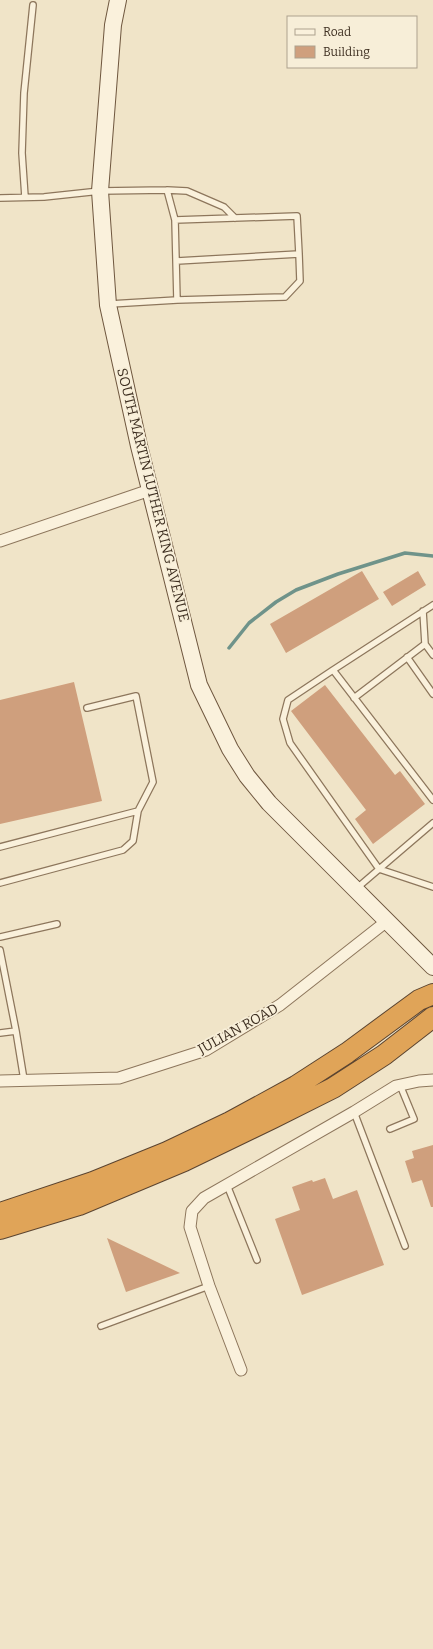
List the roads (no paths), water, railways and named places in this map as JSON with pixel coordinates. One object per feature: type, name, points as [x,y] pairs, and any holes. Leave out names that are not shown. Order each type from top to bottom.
[{"type":"highway","points":[[0,1213],[93,1182],[167,1152],[230,1122],[296,1086],[347,1053],[419,1000],[433,994]]},
{"type":"highway","points":[[0,1230],[79,1204],[184,1161],[273,1118],[333,1088],[384,1055],[433,1017]]},
{"type":"street","name":"SOUTH MARTIN LUTHER KING AVENUE","points":[[118,0],[113,25],[100,191],[108,305],[150,490],[199,685],[230,749],[247,776],[269,803],[387,921]]},
{"type":"street","points":[[0,541],[150,490]]},
{"type":"street","points":[[387,921],[433,967]]},
{"type":"street","name":"JULIAN ROAD","points":[[0,1081],[119,1078],[206,1050],[280,1005],[387,921]]},
{"type":"street","points":[[241,1370],[209,1286],[190,1227],[192,1211],[204,1198],[354,1112],[396,1086],[419,1081],[433,1080]]},
{"type":"lane","points":[[25,197],[22,153],[24,93],[33,4]]},
{"type":"lane","points":[[167,190],[175,220],[177,300]]},
{"type":"lane","points":[[0,198],[100,191],[187,191],[224,207],[235,218]]},
{"type":"lane","points":[[108,305],[177,300],[284,297],[300,281],[297,216],[175,220]]},
{"type":"lane","points":[[177,261],[299,254]]},
{"type":"lane","points":[[433,605],[288,700],[282,719],[290,743],[379,869],[433,887]]},
{"type":"lane","points":[[423,611],[425,644],[433,655]]},
{"type":"lane","points":[[354,698],[425,644]]},
{"type":"lane","points":[[407,658],[433,694]]},
{"type":"lane","points":[[333,670],[433,800]]},
{"type":"lane","points":[[0,883],[123,850],[133,841],[138,812],[153,782],[136,696],[87,708]]},
{"type":"lane","points":[[0,847],[138,812]]},
{"type":"lane","points":[[355,890],[433,823]]},
{"type":"lane","points":[[0,937],[57,924]]},
{"type":"lane","points":[[0,950],[24,1080]]},
{"type":"lane","points":[[0,1033],[16,1031]]},
{"type":"lane","points":[[390,1129],[414,1119],[400,1085]]},
{"type":"lane","points":[[354,1112],[405,1246]]},
{"type":"lane","points":[[227,1185],[257,1260]]},
{"type":"lane","points":[[101,1326],[209,1286]]},
{"type":"waterway","points":[[229,648],[249,623],[276,602],[296,590],[338,574],[405,553],[433,556]]}]
